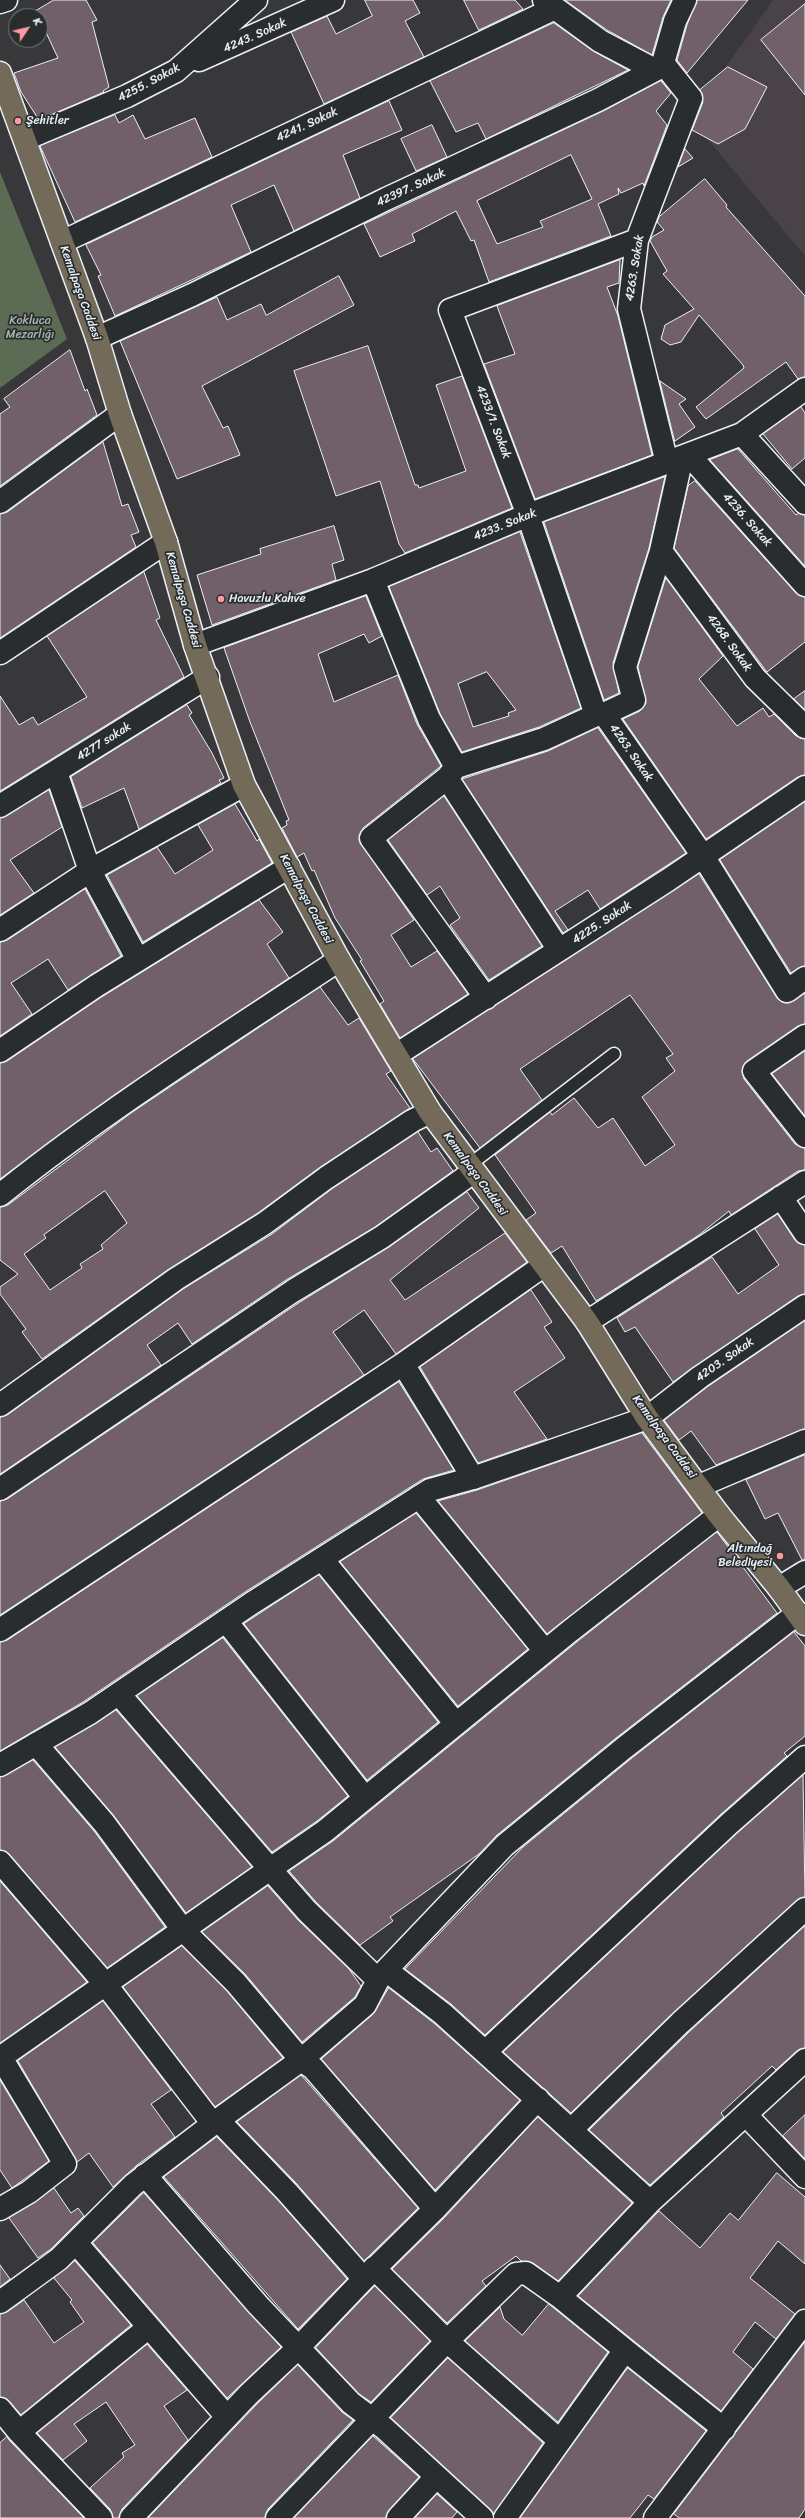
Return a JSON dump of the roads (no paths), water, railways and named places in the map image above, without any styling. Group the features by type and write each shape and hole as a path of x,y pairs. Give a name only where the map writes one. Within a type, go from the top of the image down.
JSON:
{"main road":[{"name":"Kemalpaşa Caddesi","path":"0,73 97,338 120,414 166,542 195,645 208,677 244,785 339,960 430,1112 470,1169 587,1322 648,1418 719,1515 779,1588 801,1618"}],"street":[{"path":"0,2 6,0"},
{"name":"4255. Sokak","path":"25,139 127,96 176,71 256,0"},
{"name":"4243. Sokak","path":"176,71 333,0"},
{"path":"549,4 600,41 659,67 675,21 685,0"},
{"name":"4241. Sokak","path":"62,242 549,4"},
{"name":"4263. Sokak","path":"659,67 691,98 637,240 629,309 679,458 661,551 625,667 634,700 600,714 703,856 788,991 805,978"},
{"name":"42397. Sokak","path":"97,338 192,295 386,199 598,100 659,67"},
{"name":"4233/1. Sokak","path":"600,714 528,515 450,310 637,240"},
{"name":"4233. Sokak","path":"195,645 373,580 528,515 742,434 805,389"},
{"path":"0,502 120,414"},
{"path":"742,434 805,503"},
{"name":"4236. Sokak","path":"679,458 805,585"},
{"path":"0,653 166,542"},
{"name":"4268. Sokak","path":"661,551 755,678 805,727"},
{"path":"373,580 452,773 559,950"},
{"name":"4277 sokak","path":"0,806 208,677"},
{"path":"486,998 371,838 452,773 544,738 600,714"},
{"path":"56,772 90,871 138,960"},
{"path":"0,930 90,871 244,785"},
{"name":"4225. Sokak","path":"396,1055 703,856 805,787"},
{"path":"0,1051 138,960 289,867"},
{"path":"0,1194 44,1159 134,1096 339,960"},
{"path":"805,1036 754,1071 805,1136"},
{"path":"0,1405 176,1279 265,1223 326,1178 412,1121 430,1112"},
{"path":"0,1489 292,1291 382,1237 470,1169"},
{"path":"587,1322 805,1182"},
{"path":"781,1197 805,1233"},
{"path":"0,1630 403,1364 543,1266"},
{"name":"4203. Sokak","path":"0,1765 119,1694 226,1621 430,1490 474,1478 648,1418 700,1377 805,1306"},
{"path":"403,1364 474,1478"},
{"path":"699,1486 805,1441"},
{"path":"420,1497 545,1651"},
{"path":"0,2209 29,2192 65,2164 0,2057 106,1985 270,1868 325,1831 545,1651 719,1515"},
{"path":"322,1559 456,1724"},
{"path":"779,1588 805,1572"},
{"path":"0,2302 77,2244 102,2214 145,2176 215,2122 302,2060 366,2005 382,1975 505,1845 624,1748 801,1618"},
{"path":"226,1621 365,1798"},
{"path":"119,1694 307,1911 382,1975 443,2014 650,2202"},
{"path":"36,1744 109,1830 183,1930 236,1983 302,2060 313,2068 435,2209"},
{"path":"485,2052 729,1824 805,1757"},
{"path":"0,1862 106,1985 215,2122 369,2274 560,2441"},
{"path":"571,2130 680,2023 805,1909"},
{"path":"560,2297 650,2202 805,2060"},
{"path":"131,2518 168,2482 227,2417 298,2348 369,2274 435,2209 538,2099"},
{"path":"746,2114 805,2177"},
{"path":"145,2176 298,2348 352,2403 371,2418 482,2518"},
{"path":"77,2244 227,2417"},
{"path":"277,2518 371,2418 516,2274 526,2273 560,2297 724,2429"},
{"path":"655,2518 805,2321"},
{"path":"19,2432 149,2327"},
{"path":"505,2518 624,2350"},
{"path":"0,2409 19,2432 101,2518"},
{"path":"398,2518 436,2477"}],"lane":[{"path":"470,1169 614,1054"}],"place":[{"name":"Şehitler","path":"18,121"},
{"name":"Havuzlu Kahve","path":"221,599"},
{"name":"Altındağ Belediyesi","path":"780,1556"}],"park label":[{"name":"Kokluca Mezarlığı","path":"30,328"}]}
